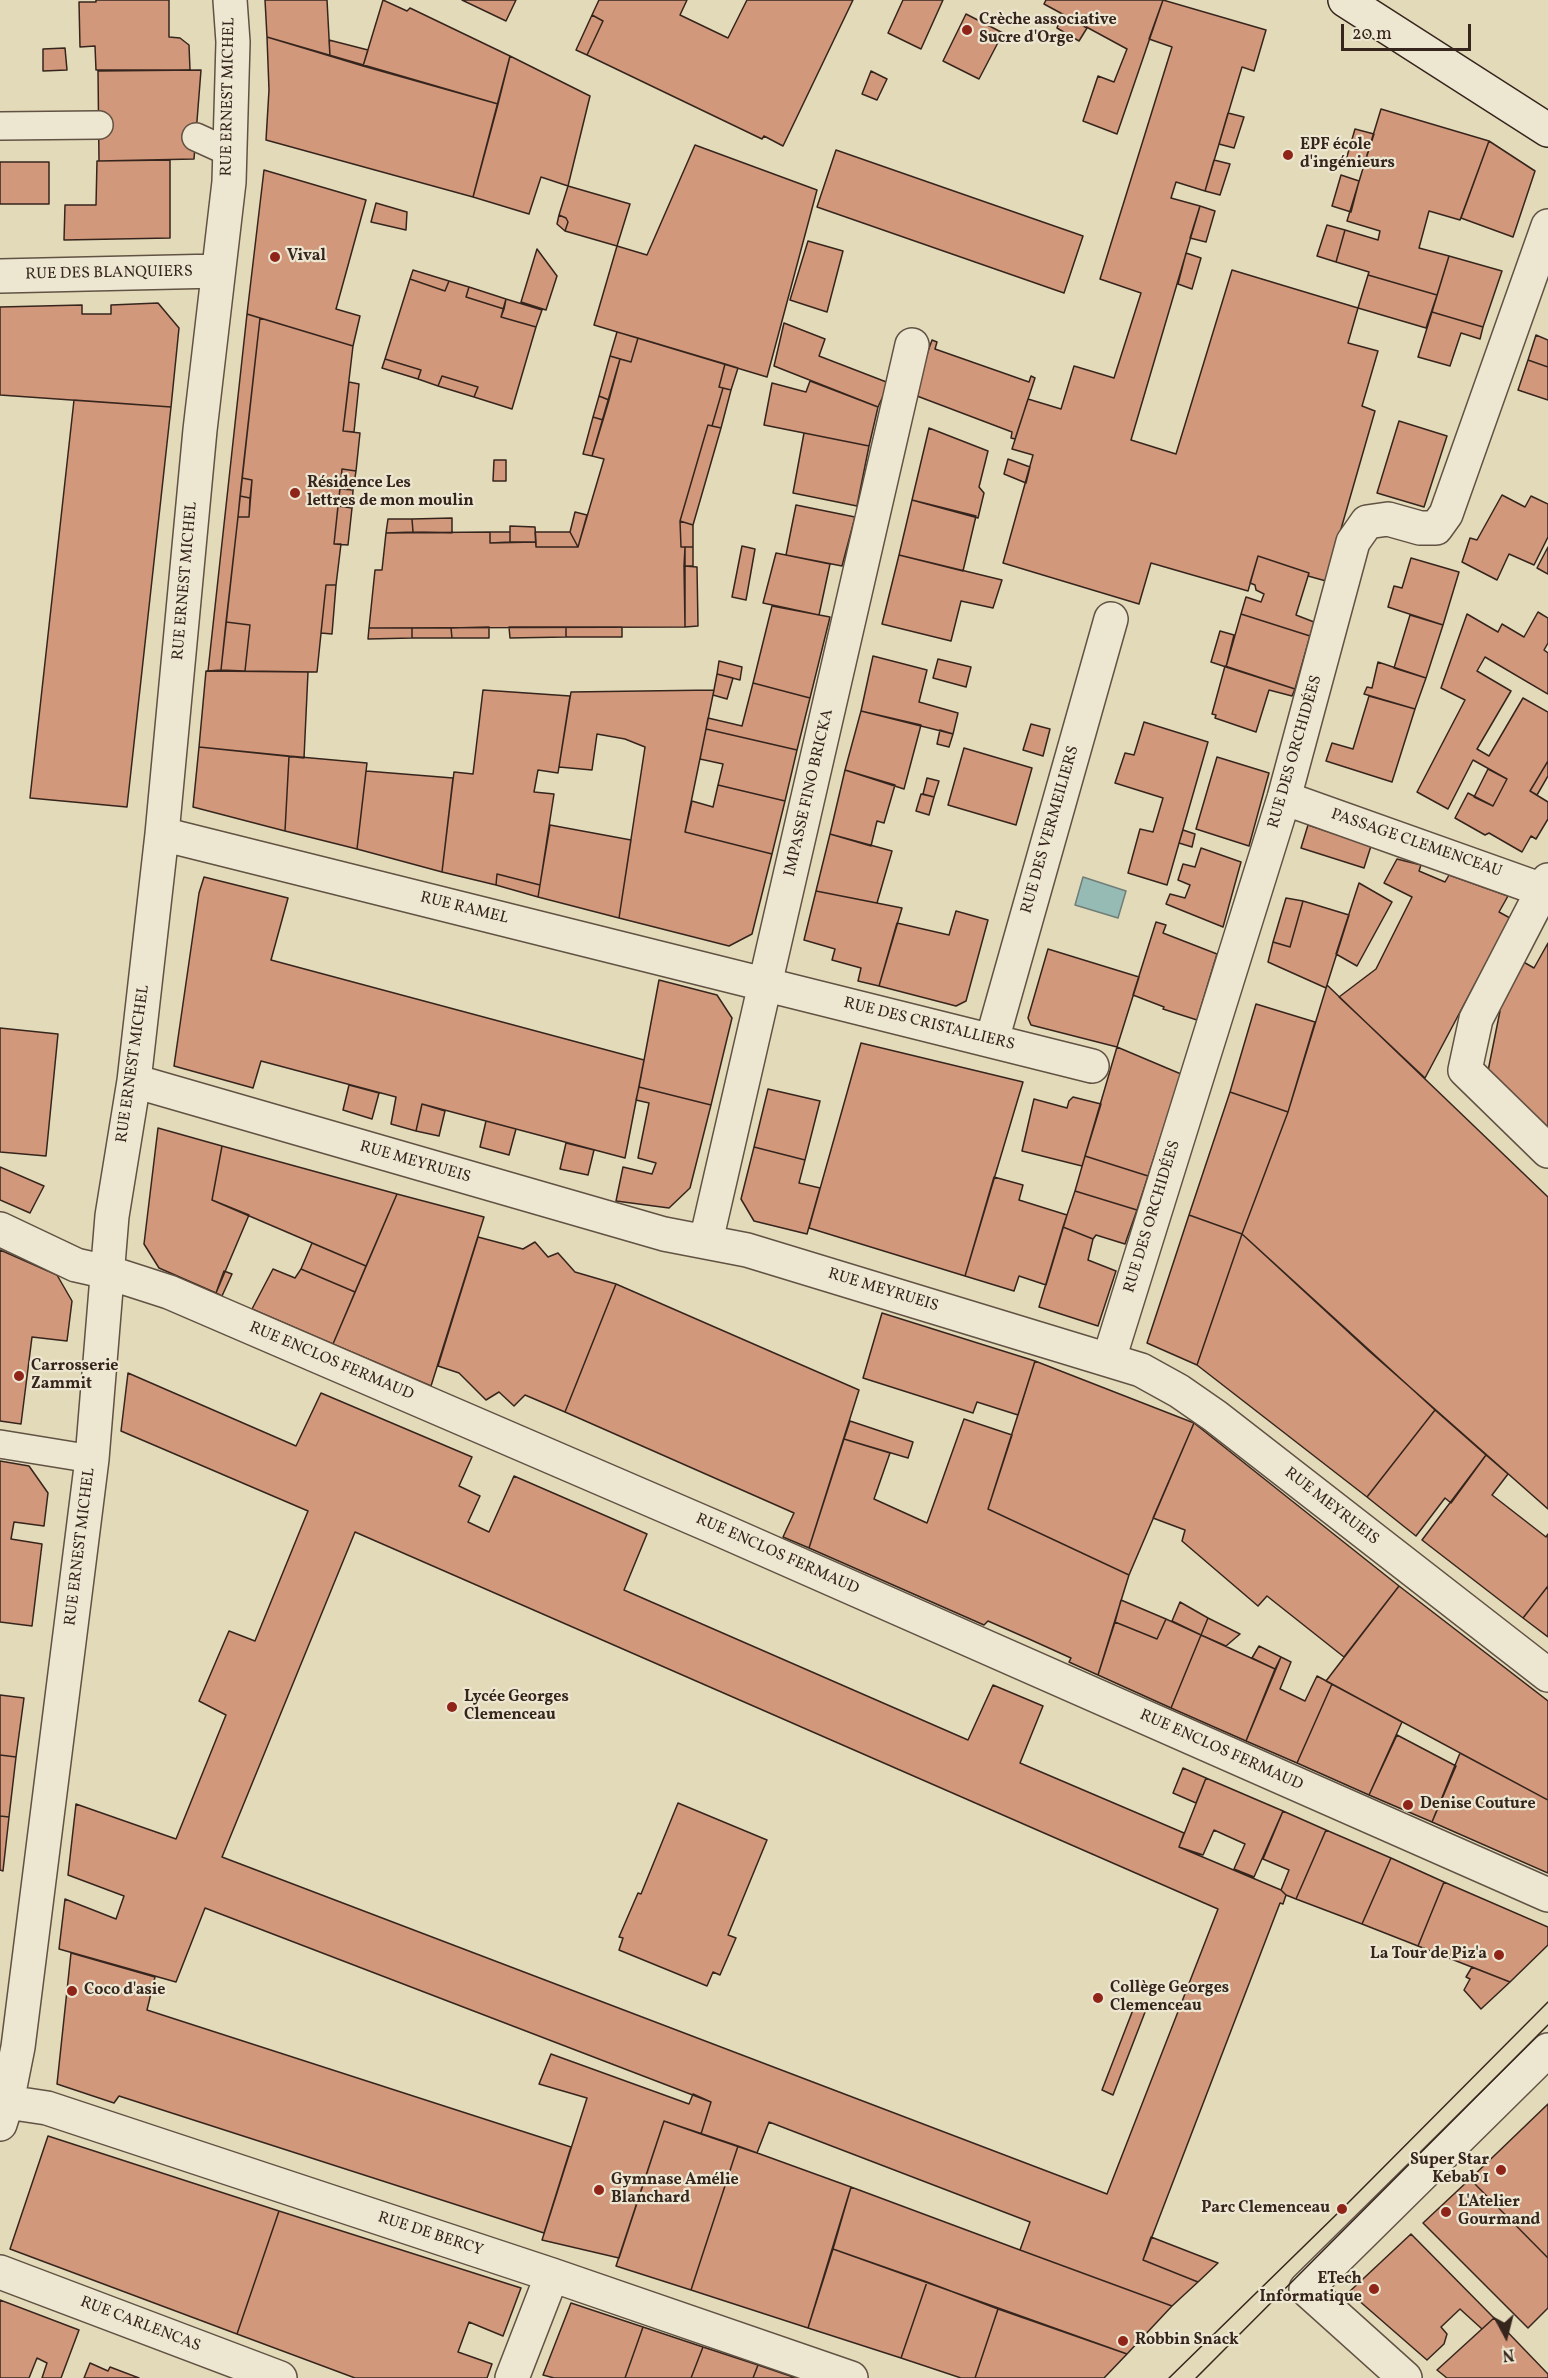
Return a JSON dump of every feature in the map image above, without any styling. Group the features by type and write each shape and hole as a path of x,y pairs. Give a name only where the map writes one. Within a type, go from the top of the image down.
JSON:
{"street":[{"name":"RUE ERNEST MICHEL","path":"2,2108 18,2047 92,1459 112,1216 134,1081 162,834 200,430 229,182 233,42 230,0"},
{"path":"1345,0 1548,130"},
{"name":"RUE DES ORCHIDÉES","path":"1109,1359 1284,798 1353,542 1367,522 1388,519 1420,528 1436,528 1446,514 1548,226"},
{"name":"RUE DES BLANQUIERS","path":"0,276 218,271"},
{"name":"IMPASSE FINO BRICKA","path":"706,1241 912,345"},
{"name":"RUE DES VERMEILIERS","path":"992,1040 1111,620"},
{"name":"PASSAGE CLEMENCEAU","path":"1284,798 1546,887"},
{"name":"RUE RAMEL","path":"162,834 766,983"},
{"path":"1546,887 1476,1019 1465,1070 1548,1151"},
{"name":"RUE DES CRISTALLIERS","path":"766,983 1092,1066"},
{"name":"RUE MEYRUEIS","path":"134,1081 664,1234 747,1250 1141,1370 1179,1391 1548,1675"},
{"name":"RUE ENCLOS FERMAUD","path":"0,1229 76,1265 107,1272 169,1292 714,1527 1548,1895"},
{"path":"1405,2378 1306,2289 1548,2050"},
{"name":"RUE DE BERCY","path":"2,2108 47,2108 552,2275 851,2378"},
{"name":"RUE CARLENCAS","path":"0,2272 280,2378"},
{"path":"512,2378 552,2275"}],"lane":[{"path":"0,126 99,125"},
{"path":"196,137 229,152"},
{"path":"0,1444 92,1459"}],"water":[{"path":"1083,877 1126,891 1118,918 1075,905"}],"building":[{"path":"96,0 169,0 169,37 180,38 189,45 190,70 96,70 95,46 80,47 79,2 96,2"},
{"path":"265,0 327,0 330,56 267,37"},
{"path":"383,0 407,11 410,8 510,56 498,104 363,66"},
{"path":"462,0 516,0 506,21"},
{"path":"599,0 687,0 680,15 728,38 747,0 853,0 783,146 764,136 762,139 587,55 603,21 592,15"},
{"path":"903,0 943,0 921,49 888,33"},
{"path":"1046,0 1163,0 1117,134 1083,121 1098,76 1114,82 1127,49 1044,4"},
{"path":"1163,0 1266,30 1254,71 1242,67 1205,191 1176,182 1171,198 1200,206 1131,440 1176,454 1232,270 1358,308 1348,343 1378,351 1362,406 1375,411 1326,581 1258,556 1248,591 1151,563 1139,604 1003,563 1033,455 1012,449 1028,399 1061,409 1074,366 1114,378 1141,293 1100,279 1172,47 1149,39"},
{"path":"966,14 1003,33 979,79 943,61"},
{"path":"1062,14 1087,28 1079,41 1057,28"},
{"path":"592,15 603,21 587,55 576,50"},
{"path":"267,37 498,104 473,197 266,140 269,90"},
{"path":"329,40 368,50 363,66 330,56"},
{"path":"65,48 67,70 43,71 43,49"},
{"path":"510,56 590,96 568,186 541,177 529,214 473,197"},
{"path":"201,70 194,159 99,161 98,71"},
{"path":"871,71 887,79 877,100 862,94"},
{"path":"1381,109 1489,141 1460,220 1429,211 1419,248 1449,256 1437,295 1368,275 1369,272 1336,262 1345,230 1378,240 1380,231 1347,221"},
{"path":"1228,113 1244,117 1234,148 1219,144"},
{"path":"1355,129 1374,134 1364,165 1346,160"},
{"path":"1489,141 1535,171 1513,237 1461,218"},
{"path":"695,145 817,190 767,377 594,325 617,246 647,255"},
{"path":"836,150 1083,236 1064,293 817,207"},
{"path":"170,160 170,238 64,240 65,205 96,205 97,161"},
{"path":"1214,160 1230,164 1220,195 1205,191"},
{"path":"0,162 49,162 49,204 0,204"},
{"path":"264,170 366,200 336,309 360,316 353,346 247,314"},
{"path":"1341,175 1359,181 1351,212 1332,206"},
{"path":"568,186 630,204 617,246 565,231 568,222 566,218 559,215"},
{"path":"376,203 407,212 406,230 371,222"},
{"path":"1200,206 1215,211 1206,242 1190,238"},
{"path":"559,215 566,218 568,222 565,231 557,224"},
{"path":"1327,225 1345,230 1336,262 1317,256"},
{"path":"808,241 843,251 827,312 790,300"},
{"path":"537,249 557,276 546,310 521,302"},
{"path":"1186,253 1201,258 1192,289 1178,284"},
{"path":"1449,256 1502,271 1483,327 1432,312"},
{"path":"413,270 449,281 445,291 410,279"},
{"path":"1368,275 1437,295 1426,328 1358,308"},
{"path":"410,279 445,291 449,281 469,287 466,297 504,309 501,317 536,327 512,409 474,397 478,387 442,376 438,386 418,379 421,370 385,359"},
{"path":"469,287 506,299 504,309 466,297"},
{"path":"506,299 542,310 536,327 501,317"},
{"path":"158,303 179,328 171,407 0,395 0,307 82,305 82,314 111,314 111,305"},
{"path":"1432,312 1483,327 1480,339 1461,333 1450,366 1418,357"},
{"path":"247,314 260,318 221,670 208,671"},
{"name":"Résidence Les lettres de mon moulin","path":"260,318 353,346 343,431 360,433 356,471 342,469 334,544 341,544 336,585 326,585 317,672 245,671 250,625 226,622 238,517 249,517 252,480 242,478"},
{"path":"784,323 825,339 819,356 889,383 878,407 774,366"},
{"path":"617,332 638,338 631,362 610,356"},
{"path":"1536,335 1548,340 1548,367 1528,360"},
{"path":"638,338 725,364 719,387 723,388 712,426 708,425 680,521 681,547 685,547 685,627 369,628 375,570 382,570 386,533 490,532 490,543 536,542 536,547 578,547 604,459 592,456 620,359 631,362"},
{"path":"932,340 937,342 935,349 1029,382 1031,376 1035,378 1015,439 1011,438 1012,432 917,396 914,404 910,403"},
{"path":"610,356 620,359 609,400 599,396"},
{"path":"385,359 421,370 418,379 382,368"},
{"path":"1528,360 1548,367 1548,400 1518,390"},
{"path":"725,364 738,368 731,390 719,387"},
{"path":"442,376 478,387 474,397 438,386"},
{"path":"810,381 878,407 869,446 764,425 772,383 806,392"},
{"path":"349,382 359,384 354,432 343,431"},
{"path":"723,388 731,390 721,428 712,426"},
{"path":"599,396 609,400 603,420 593,417"},
{"path":"74,400 171,407 127,807 30,798"},
{"path":"593,417 603,420 592,456 583,454"},
{"path":"1399,421 1447,436 1424,507 1377,493"},
{"path":"708,425 721,428 693,525 680,521"},
{"path":"929,428 988,451 979,487 984,493 978,518 912,500"},
{"path":"804,433 869,446 857,506 793,493"},
{"path":"1008,459 1030,467 1026,483 1004,474"},
{"path":"494,460 506,460 506,481 493,481"},
{"path":"342,469 356,471 353,490 340,489"},
{"path":"242,478 252,480 250,498 240,496"},
{"path":"340,489 353,490 352,508 338,506"},
{"path":"1502,495 1525,507 1531,496 1548,504 1548,537 1534,565 1509,554 1497,580 1462,562 1470,538 1477,540"},
{"path":"240,496 250,498 249,517 238,517"},
{"path":"912,500 976,516 963,571 899,555"},
{"path":"796,505 855,517 842,566 786,555"},
{"path":"338,506 352,508 348,545 334,544"},
{"path":"575,512 587,515 578,547 570,532"},
{"path":"452,518 452,533 413,532 412,519"},
{"path":"388,519 412,519 413,532 386,533"},
{"path":"680,521 693,525 693,547 681,547"},
{"path":"510,526 535,527 536,542 510,542"},
{"path":"490,532 510,532 510,542 490,543"},
{"path":"535,532 570,532 578,547 536,547"},
{"path":"742,546 755,549 746,600 732,597"},
{"path":"685,547 693,547 693,566 684,566"},
{"path":"1548,547 1548,574 1537,568"},
{"path":"776,553 830,564 819,615 763,603"},
{"path":"899,555 1002,580 993,608 961,601 951,641 882,624"},
{"path":"1258,556 1309,573 1296,615 1314,622 1310,636 1241,614 1246,597 1261,602 1264,594 1250,583"},
{"path":"1411,558 1459,572 1443,625 1388,607 1394,586 1402,588"},
{"path":"684,566 697,567 698,626 685,627"},
{"path":"326,585 336,585 332,634 321,633"},
{"path":"772,606 830,617 810,698 753,683"},
{"path":"1538,612 1548,618 1548,643 1544,650 1548,653 1548,694 1485,657 1477,671 1511,691 1477,749 1489,756 1523,698 1548,712 1548,761 1530,791 1548,802 1548,819 1536,839 1531,836 1522,852 1489,833 1485,835 1455,818 1468,793 1493,806 1507,779 1473,760 1448,809 1417,792 1465,700 1441,688 1467,614 1498,632 1502,624 1524,637"},
{"path":"1241,614 1310,636 1295,689 1226,667"},
{"path":"1410,615 1443,625 1426,678 1394,668"},
{"path":"226,622 250,625 245,671 221,670"},
{"path":"489,627 489,638 452,638 451,628"},
{"path":"509,627 566,627 566,637 510,638"},
{"path":"566,627 622,627 622,637 566,637"},
{"path":"369,628 412,628 412,638 368,639"},
{"path":"412,628 451,628 452,638 412,638"},
{"path":"1220,631 1234,635 1226,667 1211,662"},
{"path":"873,656 927,670 919,702 958,713 953,734 861,711"},
{"path":"938,659 971,667 966,687 933,678"},
{"path":"719,661 742,667 740,680 717,674"},
{"path":"1378,662 1426,678 1415,709 1364,694 1367,687 1372,688"},
{"path":"1225,666 1295,689 1292,696 1269,690 1256,732 1215,718 1216,715 1212,714"},
{"path":"206,671 308,672 304,758 199,747"},
{"path":"717,674 733,678 727,699 713,695"},
{"path":"753,683 810,698 797,750 706,729 708,718 742,726"},
{"path":"483,690 570,696 558,773 538,770 534,792 554,794 540,885 497,874 496,885 442,872 454,772 473,774"},
{"path":"714,690 685,832 772,854 752,934 729,946 619,918 645,747 625,739 597,734 592,770 559,767 571,692"},
{"path":"1369,696 1415,709 1392,782 1326,761 1332,743 1353,749"},
{"path":"861,711 921,725 904,789 845,770"},
{"path":"1144,722 1208,742 1167,885 1128,873 1140,829 1153,832 1163,798 1115,783 1125,753 1134,755"},
{"path":"1031,724 1050,729 1043,756 1023,750"},
{"path":"706,729 797,750 785,801 718,785 723,764 700,759"},
{"path":"940,730 953,734 949,747 937,744"},
{"path":"199,747 289,756 285,831 193,807"},
{"path":"964,748 1032,768 1016,825 948,805"},
{"path":"289,756 367,763 357,849 285,831"},
{"path":"1217,757 1269,773 1249,846 1196,829"},
{"path":"1548,761 1548,776 1537,795 1530,791"},
{"path":"1488,769 1507,779 1493,806 1474,797"},
{"path":"845,770 895,785 884,823 877,821 871,846 830,834"},
{"path":"366,771 453,778 442,872 357,849"},
{"path":"927,778 939,781 934,797 923,794"},
{"path":"718,785 785,801 772,854 685,832 692,801 713,807"},
{"path":"921,794 934,797 929,815 916,811"},
{"path":"550,825 631,840 619,918 538,897"},
{"path":"1308,825 1371,846 1364,868 1301,848"},
{"path":"1183,830 1195,834 1192,847 1179,843"},
{"path":"830,834 892,851 877,903 816,891"},
{"path":"1201,848 1241,862 1223,927 1166,904 1170,894 1185,898 1190,885 1178,880 1183,864 1195,867"},
{"path":"1397,859 1421,865 1419,871 1445,882 1449,875 1508,896 1499,912 1510,918 1425,1078 1339,997 1376,969 1412,897 1384,883"},
{"path":"497,874 540,885 538,897 496,885"},
{"path":"204,877 288,898 271,960 644,1060 625,1158 422,1104 416,1131 391,1124 396,1097 261,1061 253,1088 174,1066 199,893"},
{"path":"1359,883 1392,902 1357,966 1336,954"},
{"path":"816,891 902,908 879,986 858,981 861,968 832,960 835,949 804,940"},
{"path":"1286,898 1303,901 1290,947 1273,942"},
{"path":"1303,901 1349,915 1326,988 1268,962 1273,942 1290,947"},
{"path":"956,911 988,920 966,1001 956,1006 879,986 897,923 949,935"},
{"path":"1156,922 1166,925 1163,933 1217,954 1197,1020 1163,1009 1164,1007 1133,995"},
{"path":"1548,943 1548,1135 1488,1071 1500,1011 1494,1010 1520,960 1534,968"},
{"path":"1048,949 1139,977 1117,1047 1031,1025 1028,1018"},
{"path":"659,980 717,995 732,1018 711,1105 639,1087"},
{"path":"1327,985 1548,1197 1548,1509 1369,1351 1242,1234 1288,1112"},
{"path":"1256,1004 1315,1022 1288,1112 1230,1092"},
{"path":"0,1028 58,1034 46,1156 0,1152"},
{"path":"861,1043 1023,1082 965,1276 809,1228"},
{"path":"1117,1047 1181,1074 1148,1176 1085,1156"},
{"path":"349,1085 379,1093 372,1119 343,1110"},
{"path":"639,1087 711,1105 690,1188 669,1208 616,1201 623,1167 652,1174 656,1163 638,1158 649,1103 636,1100"},
{"path":"768,1089 820,1101 805,1160 754,1147"},
{"path":"1230,1092 1288,1112 1242,1234 1189,1215"},
{"path":"1073,1097 1101,1104 1082,1166 1022,1151 1034,1099 1067,1108"},
{"path":"422,1104 445,1111 439,1136 416,1131"},
{"path":"486,1121 516,1129 509,1155 480,1147"},
{"path":"158,1128 222,1146 212,1200 249,1215 216,1293 159,1268 144,1244"},
{"path":"566,1143 594,1150 588,1175 560,1169"},
{"path":"222,1146 397,1194 366,1266 212,1200"},
{"path":"754,1147 805,1160 799,1183 820,1188 807,1234 754,1221 741,1199"},
{"path":"1085,1156 1148,1176 1137,1210 1075,1191"},
{"path":"0,1167 44,1186 30,1213 0,1200"},
{"path":"994,1177 1023,1185 1019,1200 1067,1215 1046,1285 1019,1276 1014,1291 965,1276"},
{"path":"1075,1191 1137,1210 1125,1244 1096,1235 1093,1239 1063,1227"},
{"path":"397,1194 484,1217 431,1386 333,1344"},
{"path":"1189,1215 1242,1234 1197,1365 1147,1343"},
{"path":"1063,1227 1093,1239 1088,1260 1116,1271 1098,1326 1039,1307"},
{"path":"1242,1234 1435,1410 1367,1497 1197,1365"},
{"path":"478,1237 523,1249 535,1242 548,1257 558,1253 575,1272 616,1284 565,1412 525,1395 514,1406 499,1392 486,1400 459,1373 438,1366"},
{"path":"312,1243 366,1266 355,1292 301,1269"},
{"path":"0,1250 57,1275 72,1301 67,1341 32,1337 21,1424 0,1421"},
{"path":"273,1269 295,1278 301,1269 355,1292 333,1344 252,1309"},
{"path":"224,1271 232,1274 222,1296 216,1293"},
{"path":"616,1284 859,1390 809,1548 783,1537 794,1513 565,1412"},
{"path":"882,1313 1035,1361 1018,1415 977,1402 973,1413 863,1378"},
{"path":"1035,1361 1194,1423 1129,1575 988,1509"},
{"path":"128,1373 296,1446 321,1393 472,1457 459,1486 480,1496 468,1522 489,1532 514,1476 613,1519 647,1534 624,1590 968,1740 993,1685 1043,1706 1020,1763 1184,1833 1179,1847 1281,1890 1286,1895 1283,1904 1280,1903 1143,2260 1198,2282 1172,2306 1020,2250 1030,2222 769,2122 757,2153 701,2134 711,2102 205,1908 176,1982 59,1949 65,1899 116,1919 124,1896 68,1875 76,1804 176,1839 226,1715 199,1701 229,1631 255,1641 308,1511 121,1431","holes":["355,1532 1218,1909 1107,2194 222,1857"]},
{"path":"1435,1410 1486,1455 1451,1503 1445,1498 1416,1536 1367,1497"},
{"path":"964,1419 1012,1435 988,1509 1129,1575 1098,1675 1069,1662 1071,1658 1029,1639 988,1621 984,1625 809,1548 844,1439 890,1453 874,1499 927,1523"},
{"path":"850,1421 913,1442 908,1458 844,1439"},
{"path":"1194,1423 1399,1586 1344,1657 1267,1596 1258,1606 1182,1541 1185,1530 1153,1518"},
{"path":"1486,1455 1508,1474 1492,1495 1546,1537 1548,1534 1548,1586 1523,1618 1422,1540"},
{"path":"0,1461 29,1466 48,1493 44,1526 14,1522 11,1539 42,1544 32,1626 0,1622"},
{"path":"1399,1586 1548,1701 1548,1800 1326,1681"},
{"path":"1548,1586 1548,1637 1523,1618"},
{"path":"1121,1600 1166,1619 1157,1639 1115,1622"},
{"path":"1180,1602 1208,1618 1201,1635 1172,1621"},
{"path":"1208,1618 1240,1634 1226,1646 1201,1635"},
{"path":"1166,1619 1201,1635 1171,1708 1098,1675 1115,1622 1157,1639"},
{"path":"1201,1635 1275,1669 1246,1741 1171,1708"},
{"path":"1259,1646 1281,1657 1275,1669 1252,1658"},
{"path":"1281,1657 1291,1662 1280,1689 1305,1701 1317,1676 1332,1684 1297,1763 1246,1741"},
{"path":"1332,1684 1402,1722 1369,1795 1297,1763"},
{"path":"0,1695 24,1698 16,1757 0,1755"},
{"path":"1397,1735 1456,1766 1432,1822 1369,1795"},
{"path":"1460,1753 1548,1800 1548,1873 1432,1822"},
{"path":"0,1755 16,1757 9,1817 0,1816"},
{"path":"1183,1768 1206,1778 1196,1803 1173,1793"},
{"path":"1206,1778 1283,1811 1254,1877 1234,1869 1245,1844 1214,1830 1203,1855 1179,1847"},
{"path":"678,1803 767,1840 728,1935 736,1938 720,1975 713,1972 707,1986 619,1950 623,1938 619,1937 638,1893 641,1894"},
{"path":"1283,1811 1326,1830 1296,1899 1281,1890 1289,1870 1263,1859"},
{"path":"0,1816 9,1817 3,1871 0,1870"},
{"path":"1326,1830 1391,1858 1362,1924 1296,1899"},
{"path":"1391,1858 1444,1882 1418,1946 1362,1924"},
{"path":"1444,1882 1548,1927 1548,1945 1510,1982 1418,1946"},
{"path":"71,1953 155,1977 147,2010 571,2147 544,2233 119,2096 114,2103 57,2084"},
{"path":"1472,1967 1510,1982 1481,2009 1464,1990 1470,1979 1466,1977"},
{"path":"1136,2002 1147,2007 1113,2095 1102,2090"},
{"name":"Gymnase Amélie Blanchard","path":"551,2054 689,2104 693,2094 711,2102 701,2134 664,2121 619,2258 542,2240 587,2098 539,2084"},
{"path":"1548,2104 1548,2258 1470,2179"},
{"path":"664,2121 738,2146 691,2290 616,2266"},
{"path":"48,2136 279,2211 237,2334 10,2249"},
{"path":"738,2146 851,2187 808,2328 691,2290"},
{"path":"1470,2179 1548,2258 1548,2308 1528,2328 1423,2223"},
{"path":"851,2187 1172,2306 1127,2354 833,2249"},
{"path":"279,2211 521,2288 503,2336 469,2322 458,2352 492,2364 487,2378 355,2378 237,2334"},
{"path":"1411,2234 1494,2318 1482,2329 1460,2309 1441,2327 1447,2334 1444,2344 1427,2360 1349,2292"},
{"path":"1151,2237 1218,2263 1198,2282 1143,2260"},
{"path":"833,2249 927,2282 901,2358 808,2328"},
{"path":"927,2282 998,2309 975,2378 961,2378 901,2358"},
{"path":"0,2300 79,2330 61,2378 42,2378 47,2363 37,2358 29,2378 0,2378"},
{"path":"571,2303 643,2327 625,2378 554,2378 543,2375"},
{"path":"998,2309 1127,2354 1104,2378 975,2378"},
{"path":"1494,2318 1548,2374 1548,2378 1447,2378 1437,2370"},
{"path":"643,2327 703,2347 691,2378 625,2378"},
{"path":"703,2347 758,2365 753,2378 691,2378"},
{"path":"90,2363 108,2371 110,2367 139,2378 84,2378"},
{"path":"758,2365 796,2378 753,2378"}],"tram line":[{"path":"1169,2378 1342,2209 1548,2002"},
{"path":"1196,2378 1548,2025"}],"place":[{"name":"Crèche associative Sucre d'Orge","path":"967,30"},
{"name":"EPF école d'ingénieurs","path":"1288,155"},
{"name":"Vival","path":"275,257"},
{"name":"Résidence Les lettres de mon moulin","path":"295,493"},
{"name":"Carrosserie Zammit","path":"19,1376"},
{"name":"Lycée Georges Clemenceau","path":"452,1707"},
{"name":"Denise Couture","path":"1408,1805"},
{"name":"La Tour de Piz'a","path":"1499,1955"},
{"name":"Coco d'asie","path":"72,1991"},
{"name":"Collège Georges Clemenceau","path":"1098,1998"},
{"name":"Super Star Kebab 1","path":"1501,2170"},
{"name":"Gymnase Amélie Blanchard","path":"599,2190"},
{"name":"Parc Clemenceau","path":"1342,2209"},
{"name":"L'Atelier Gourmand","path":"1446,2212"},
{"name":"ETech Informatique","path":"1374,2289"},
{"name":"Robbin Snack","path":"1123,2341"}]}
